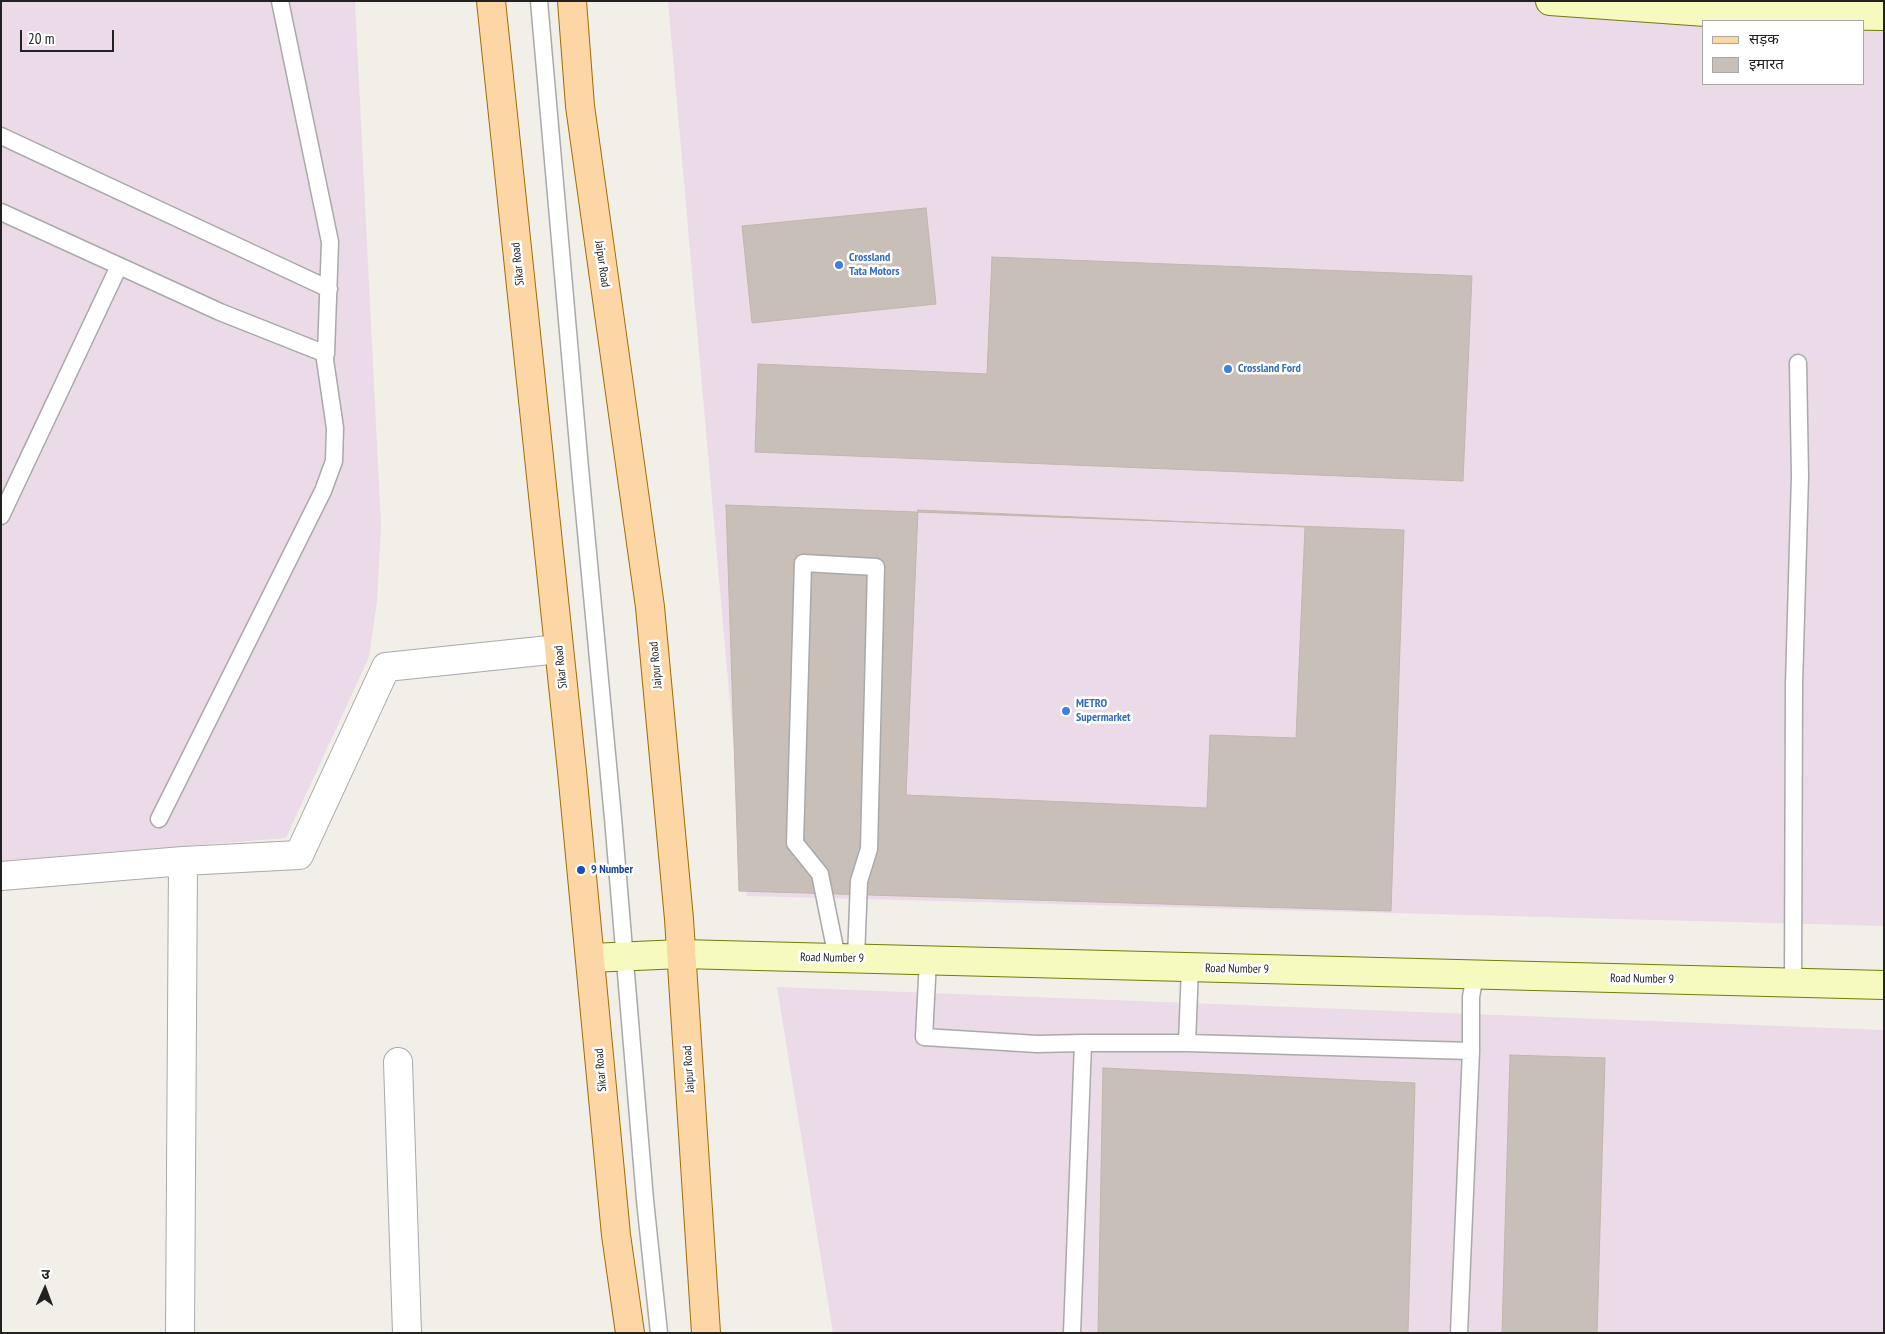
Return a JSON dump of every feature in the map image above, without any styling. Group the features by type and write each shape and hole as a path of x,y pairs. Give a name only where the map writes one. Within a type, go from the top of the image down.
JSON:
{"main road":[{"name":"Sikar Road","path":"491,1 559,649 616,1235 630,1333"},
{"name":"Jaipur Road","path":"572,1 580,106 650,607 681,954 706,1333"}],"street":[{"path":"1550,1 1734,14 1795,8 1884,16"},
{"path":"1,876 183,861 299,855 386,667 559,649"},
{"path":"180,1333 183,861"},
{"name":"Road Number 9","path":"590,958 681,954 1884,985"},
{"path":"398,1062 407,1333"}],"lane":[{"path":"160,819 324,492 334,460 335,428 324,353 326,354 330,242 280,1"},
{"path":"539,1 658,1333"},
{"path":"1,136 329,290"},
{"path":"1,212 220,312 324,353"},
{"path":"1,516 119,266"},
{"path":"1793,983 1794,684 1800,476 1798,363"},
{"path":"803,563 876,567 869,849 858,881 846,958 820,874 795,843 803,563"},
{"path":"928,960 924,1036 1037,1044 1187,1043 1471,1051"},
{"path":"1187,1043 1190,968"},
{"path":"1459,1333 1471,1051 1471,997 1475,975"},
{"path":"1072,1333 1083,1043"}],"shaded area":[{"path":"1,1 355,1 381,526 377,602 369,657 286,838 1,861"},
{"path":"668,1 1884,1 1884,926 747,896"},
{"path":"777,987 1884,1030 1884,1333 833,1333"}],"building":[{"name":"Crossland Tata Motors","path":"926,208 936,304 752,323 742,226"},
{"name":"Crossland Ford","path":"992,257 1472,276 1463,481 755,452 758,364 987,374"},
{"name":"METRO Supermarket","path":"726,505 1404,530 1391,911 739,891"},
{"path":"918,510 1305,527 1296,738 1210,735 1207,808 906,795"},
{"path":"1510,1055 1605,1058 1597,1333 1502,1333"},
{"path":"1103,1068 1415,1083 1408,1333 1098,1333"}],"place":[{"name":"Crossland Tata Motors","path":"839,265"},
{"name":"Crossland Ford","path":"1228,369"},
{"name":"METRO Supermarket","path":"1066,711"},
{"name":"9 Number","path":"581,870"}]}
